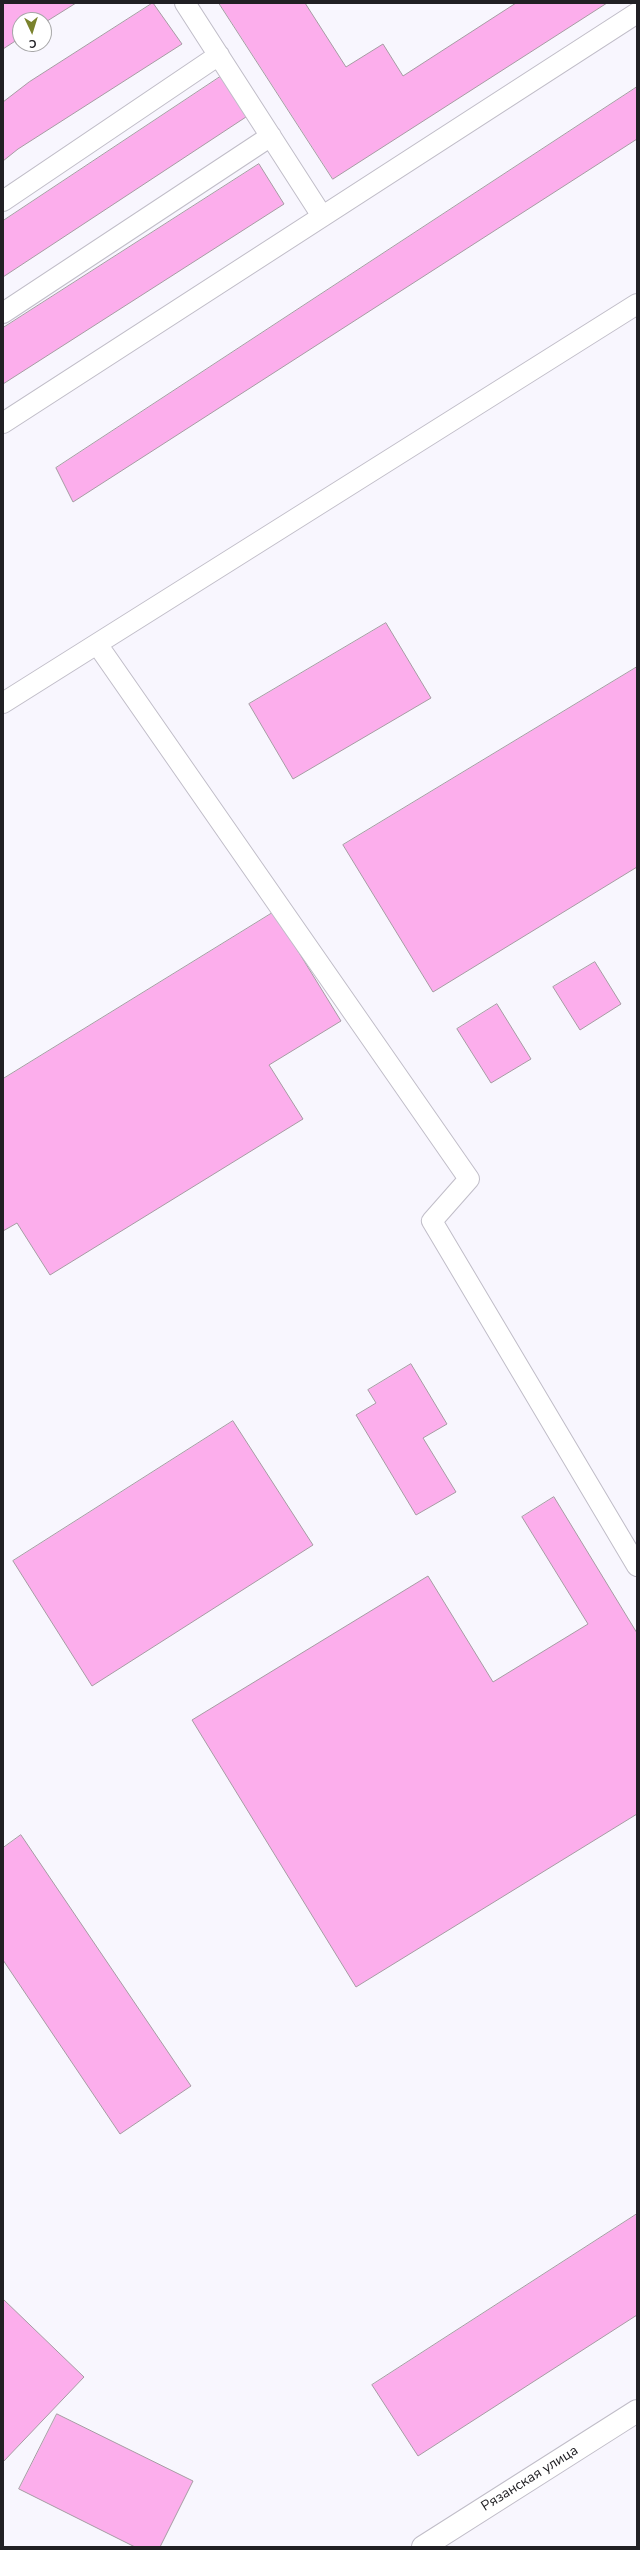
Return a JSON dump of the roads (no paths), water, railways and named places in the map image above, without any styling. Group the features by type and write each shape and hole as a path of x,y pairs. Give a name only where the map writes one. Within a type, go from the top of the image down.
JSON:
{"main road":[{"name":"Рязанская улица","path":"423,2547 637,2411"}],"lane":[{"path":"186,3 322,216"},
{"path":"3,423 637,13"},
{"path":"3,201 219,55"},
{"path":"3,313 271,136"},
{"path":"3,703 637,304"},
{"path":"97,644 468,1179 432,1221 637,1566"}]}
